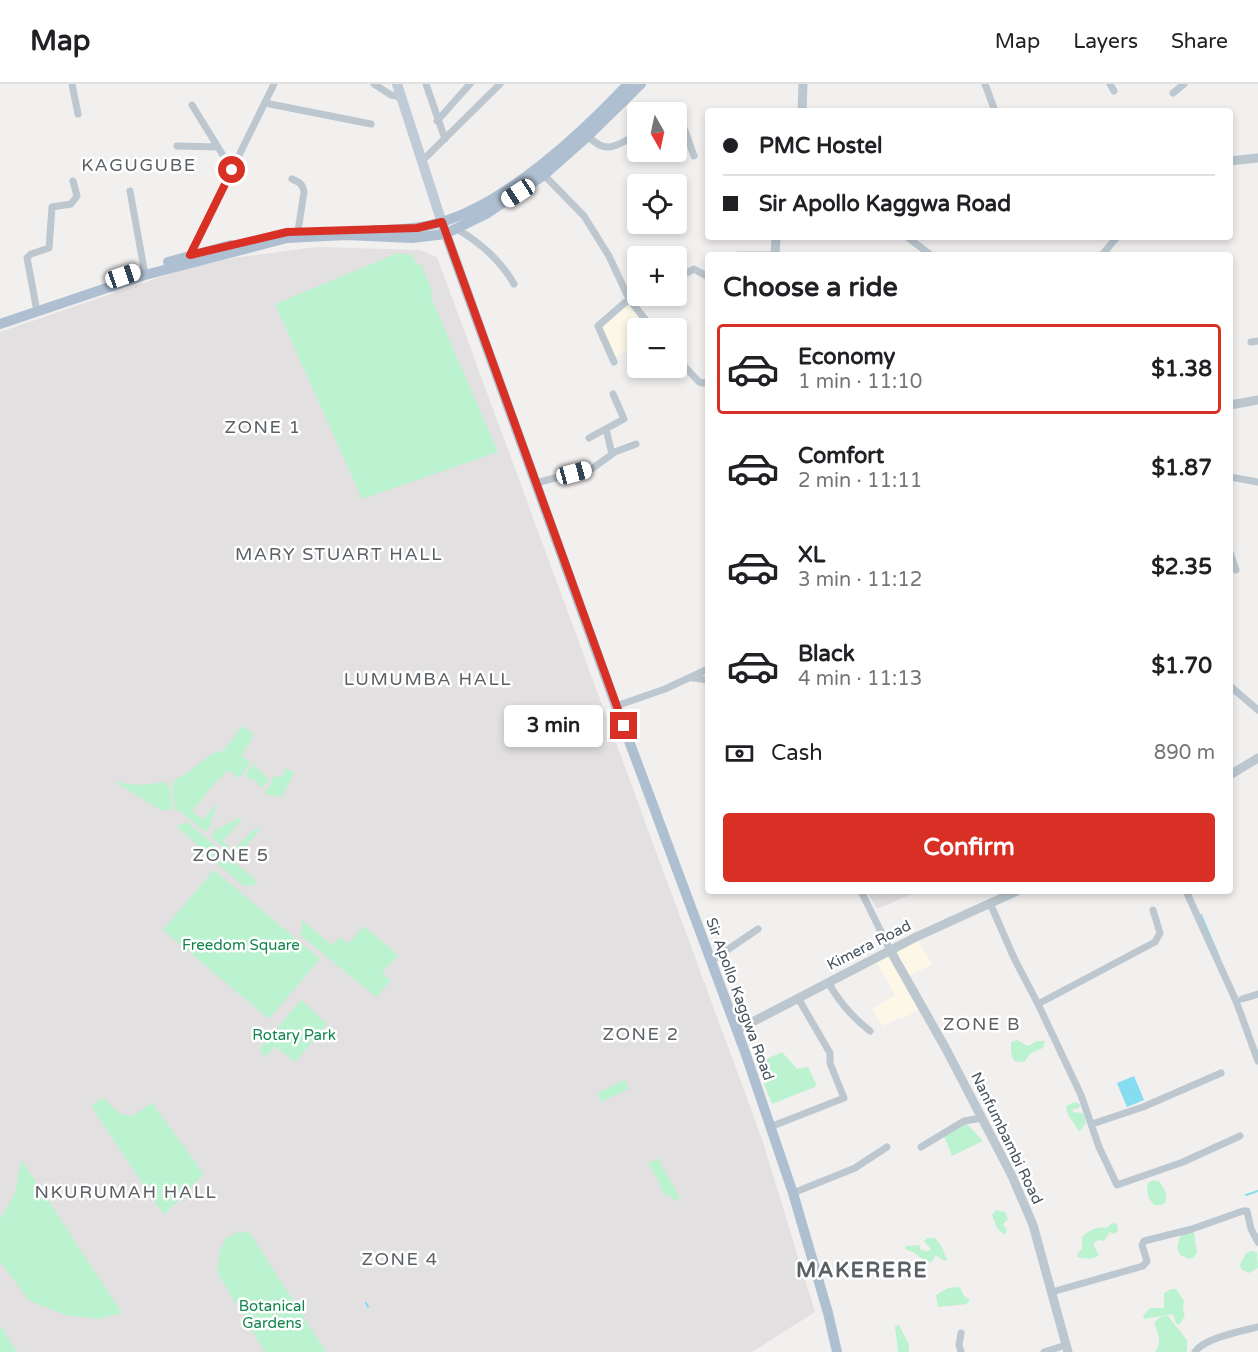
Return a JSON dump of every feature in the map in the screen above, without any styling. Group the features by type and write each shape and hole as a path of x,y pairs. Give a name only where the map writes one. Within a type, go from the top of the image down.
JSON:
{"main road":[{"name":"Sir Apollo Kaggwa Road","path":"397,84 445,234 711,961 793,1193 837,1352"},
{"path":"0,318 190,255 274,235 298,231 408,229 442,222 492,199 528,175 628,84"},
{"path":"0,324 146,275 287,238 346,235 412,238 445,234 497,207 544,175 641,84"}],"street":[{"path":"72,84 78,114"},
{"path":"190,255 274,84"},
{"path":"374,84 391,95 402,97"},
{"path":"426,84 445,139"},
{"path":"437,121 470,84"},
{"path":"422,161 500,84"},
{"path":"802,108 803,84"},
{"path":"985,84 994,108"},
{"path":"1173,93 1184,84"},
{"path":"265,103 371,124"},
{"path":"192,105 232,170"},
{"path":"588,136 599,146 609,148 627,139"},
{"path":"687,136 694,156"},
{"path":"177,146 218,147"},
{"path":"1233,161 1258,158"},
{"path":"544,175 584,216 609,256 627,295"},
{"path":"292,179 300,182 303,187 298,231"},
{"path":"36,306 27,258 30,254 49,249 52,207 71,204 77,196 73,181"},
{"path":"130,191 134,224 144,269"},
{"path":"457,229 474,240 510,276 514,284"},
{"path":"911,240 927,252"},
{"path":"1104,252 1114,240"},
{"path":"687,273 694,269 705,275"},
{"path":"614,362 601,336 599,324 627,301"},
{"path":"635,306 644,318"},
{"path":"687,369 699,382 705,382"},
{"path":"589,438 624,419 613,394"},
{"path":"1233,404 1258,400"},
{"path":"606,429 612,454"},
{"path":"536,483 593,468 612,454 636,444"},
{"path":"1233,478 1258,482"},
{"path":"1233,561 1236,570"},
{"path":"616,706 691,679 705,671"},
{"path":"691,679 705,679"},
{"path":"1233,689 1258,710"},
{"path":"1233,772 1258,758"},
{"path":"862,894 890,950"},
{"name":"Kimera Road","path":"736,1030 890,950 1010,894"},
{"path":"1187,894 1236,1001 1258,1061"},
{"path":"990,903 1014,958 1081,1095 1099,1147 1117,1185 1183,1162 1240,1136"},
{"path":"1038,1004 1155,942 1160,933 1153,910"},
{"path":"711,961 758,929"},
{"name":"Nanfumbambi Road","path":"890,950 946,1049 1012,1176 1030,1218 1067,1348"},
{"path":"828,982 852,1017 870,1031"},
{"path":"1242,999 1258,994"},
{"path":"770,1127 844,1098 830,1063 830,1053 798,998"},
{"path":"1092,1124 1143,1107 1221,1073"},
{"path":"921,1147 964,1121 981,1118"},
{"path":"793,1193 855,1168 887,1147"},
{"path":"1052,1292 1143,1266 1146,1261 1142,1245 1144,1241 1192,1229 1243,1211 1246,1211 1251,1229 1258,1242"},
{"path":"1195,1352 1198,1347 1214,1340 1258,1327"},
{"path":"961,1334 959,1345 962,1352"},
{"path":"1044,1352 1067,1348"}],"shaded area":[{"path":"316,247 420,250 437,257 762,1139 815,1312 752,1352 0,1352 0,332 184,269 233,258"},
{"path":"627,305 631,306 640,318 627,318 627,350 615,357 600,325"},
{"path":"869,894 912,894 877,909"},
{"path":"917,939 932,964 908,977 893,951"},
{"path":"886,953 920,1009 883,1026 872,1009 895,995 875,960"}],"green space":[{"path":"398,253 412,255 417,265 421,264 433,293 430,295 498,452 362,499 275,304"},
{"path":"242,726 253,733 252,739 241,755 251,763 239,778 228,770 192,811 203,820 217,802 210,827 205,832 181,812 175,810 172,787 174,781 213,753 223,751"},
{"path":"253,764 270,780 261,788 256,781 245,776"},
{"path":"286,768 294,773 282,797 268,795 264,792 271,784 273,777 281,776"},
{"path":"114,782 140,785 164,782 169,786 172,810 161,810"},
{"path":"240,817 242,819 223,841 233,850 254,829 261,829 236,858 211,837 214,831"},
{"path":"187,822 258,882 243,886 176,826"},
{"name":"Freedom Square","path":"214,870 320,959 269,1019 163,930"},
{"path":"302,920 332,945 340,937 348,944 364,926 398,955 382,973 391,981 376,997 299,934 302,932"},
{"name":"Rotary Park","path":"301,1000 327,1024 295,1062 275,1046 266,1057 259,1050"},
{"path":"1017,1040 1028,1046 1037,1041 1045,1041 1043,1048 1031,1053 1024,1062 1014,1061 1011,1053 1011,1042"},
{"path":"782,1052 797,1069 808,1067 817,1086 772,1104 756,1064"},
{"path":"625,1080 629,1089 601,1102 597,1093"},
{"path":"103,1098 120,1114 132,1116 152,1103 204,1174 164,1215 91,1106"},
{"path":"1075,1102 1080,1104 1079,1108 1073,1109 1073,1112 1083,1113 1086,1123 1079,1132 1066,1110 1066,1106"},
{"path":"965,1122 983,1141 952,1156 944,1136"},
{"path":"658,1158 680,1198 674,1201 672,1197 663,1194 648,1164"},
{"path":"21,1159 122,1313 98,1319 65,1315 30,1301 0,1262 0,1219 15,1194"},
{"path":"1154,1180 1160,1182 1166,1193 1166,1202 1162,1205 1154,1205 1148,1195 1148,1183"},
{"path":"996,1210 1005,1212 1008,1219 1003,1224 1007,1230 1004,1235 997,1228 992,1215"},
{"path":"1113,1223 1117,1224 1118,1232 1114,1234 1110,1232 1104,1241 1098,1240 1093,1244 1099,1255 1089,1259 1077,1257 1082,1249 1082,1237 1093,1230 1106,1228"},
{"path":"1189,1230 1194,1233 1197,1252 1189,1259 1180,1255 1177,1248 1181,1233"},
{"name":"Botanical Gardens","path":"240,1231 250,1233 326,1352 265,1352 217,1272 220,1250 226,1238"},
{"path":"927,1238 935,1238 942,1247 947,1260 944,1261 936,1255 928,1263 905,1249 906,1246 919,1245 921,1250 928,1251 931,1249 924,1241"},
{"path":"1257,1252 1258,1268 1249,1273 1241,1269 1240,1265 1246,1253"},
{"path":"960,1287 964,1296 970,1300 967,1304 938,1307 936,1295 948,1288"},
{"path":"1176,1289 1184,1301 1185,1315 1180,1324 1176,1324 1173,1314 1144,1319 1143,1316 1150,1308 1164,1308 1164,1293"},
{"path":"1162,1316 1168,1316 1187,1340 1187,1352 1155,1352 1159,1341 1154,1322"},
{"path":"0,1325 17,1352 0,1352"},
{"path":"899,1325 909,1345 909,1352 898,1352 895,1326"}],"water":[{"path":"1134,1076 1144,1100 1127,1107 1117,1083"}],"waterway":[{"path":"1201,915 1219,957"},
{"path":"1246,1195 1258,1191"},
{"path":"366,1303 368,1307"}],"district":[{"name":"KAGUGUBE","path":"139,165"},
{"name":"ZONE 1","path":"263,427"},
{"name":"MARY STUART HALL","path":"339,554"},
{"name":"LUMUMBA HALL","path":"428,679"},
{"name":"ZONE 5","path":"231,855"},
{"name":"ZONE B","path":"982,1024"},
{"name":"ZONE 2","path":"641,1034"},
{"name":"NKURUMAH HALL","path":"126,1192"},
{"name":"ZONE 4","path":"400,1259"},
{"name":"MAKERERE","path":"862,1270"}],"route":[{"path":"232,170 190,255 287,232 417,228 442,222 624,726"}]}
